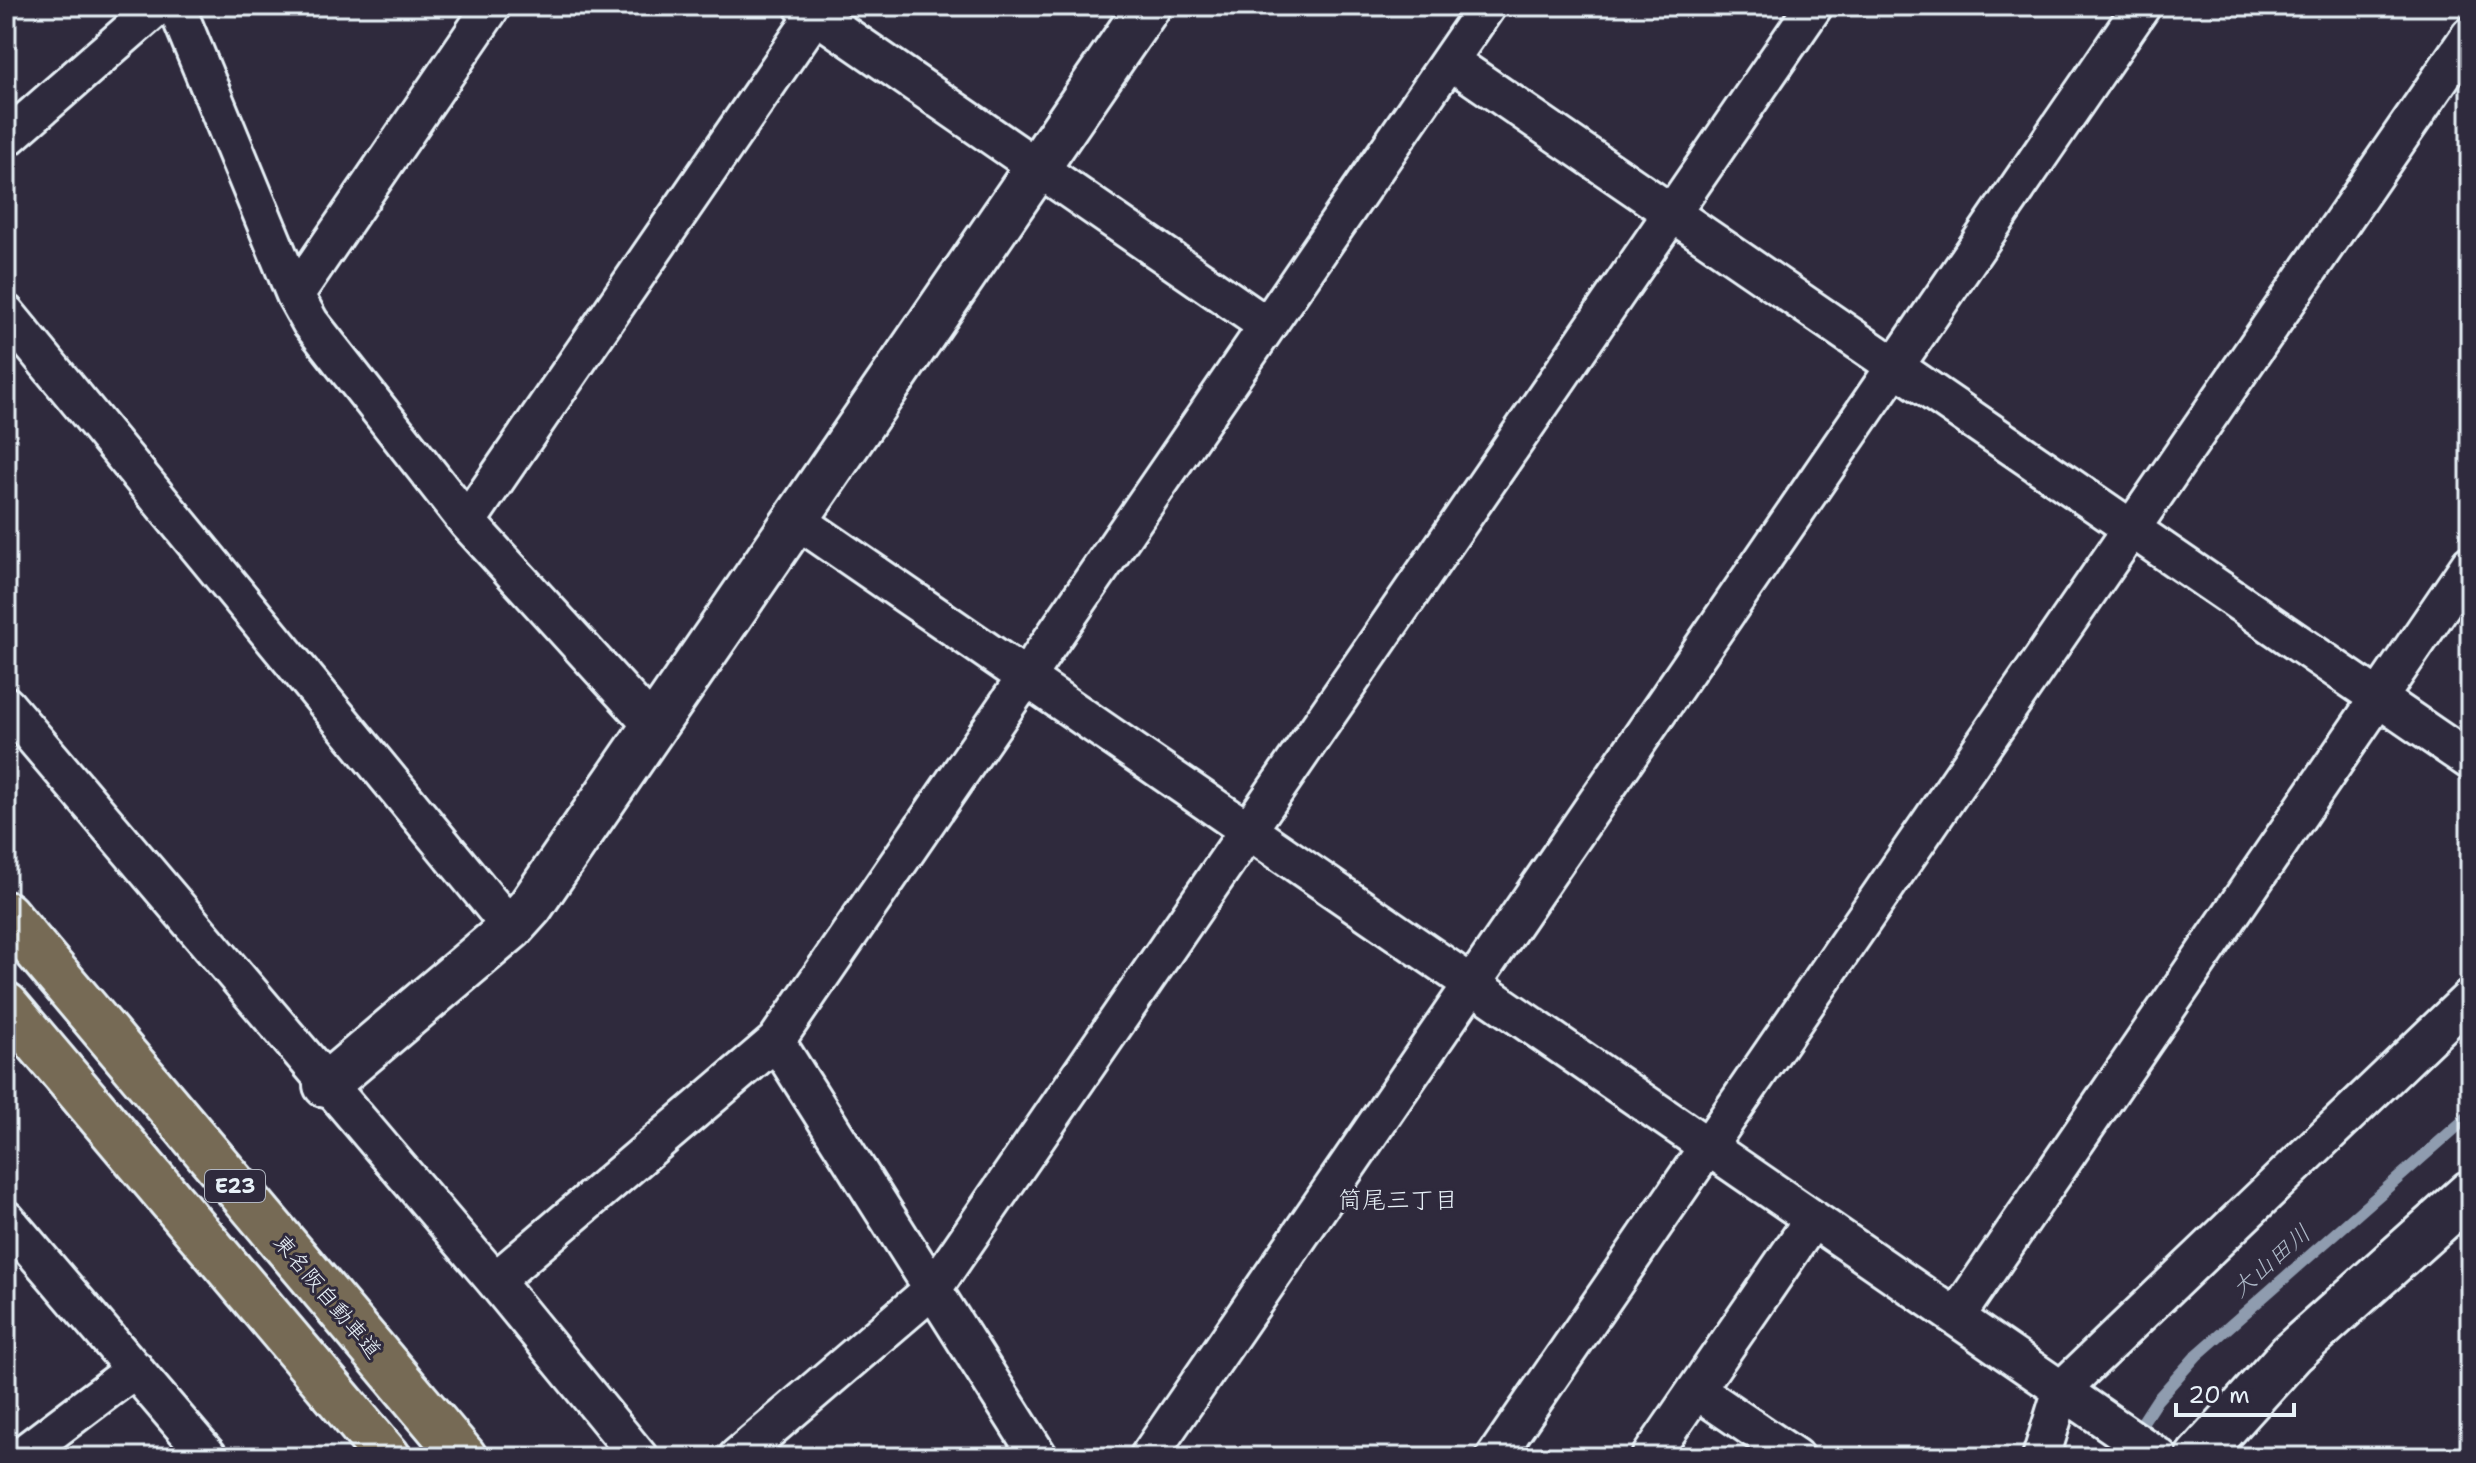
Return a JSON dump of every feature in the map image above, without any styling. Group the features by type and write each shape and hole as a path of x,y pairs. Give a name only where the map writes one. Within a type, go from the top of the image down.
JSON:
{"highway":[{"name":"東名阪自動車道","path":"6,914 464,1457"},
{"name":"E23","path":"6,1005 388,1457"}],"street":[{"path":"6,139 158,6"},
{"path":"176,6 295,295 310,322 467,522 653,726"},
{"path":"295,295 492,6"},
{"path":"326,1085 511,928 530,907 1148,6"},
{"path":"495,1281 776,1041 1487,6"},
{"path":"737,1457 933,1289 1814,6"},
{"path":"1148,1457 2142,6"},
{"path":"467,522 813,9 1266,325"},
{"path":"1495,1457 2470,35"},
{"path":"1450,61 1671,211 1892,368 2470,761"},
{"path":"6,313 511,928"},
{"path":"797,520 2159,1457"},
{"path":"1956,1317 2470,564"},
{"path":"6,705 495,1281 639,1457"},
{"path":"2041,1457 2075,1398 2470,998"},
{"path":"776,1041 1039,1457"},
{"path":"2198,1457 2292,1353 2470,1193"},
{"path":"6,1219 209,1457"},
{"path":"1650,1457 1813,1219"},
{"path":"19,1457 135,1369"},
{"path":"1696,1390 1795,1457"}],"waterway":[{"name":"大山田川","path":"2120,1457 2157,1400 2197,1355 2470,1115"}],"district":[{"name":"筒尾三丁目","path":"1398,1200"}]}
